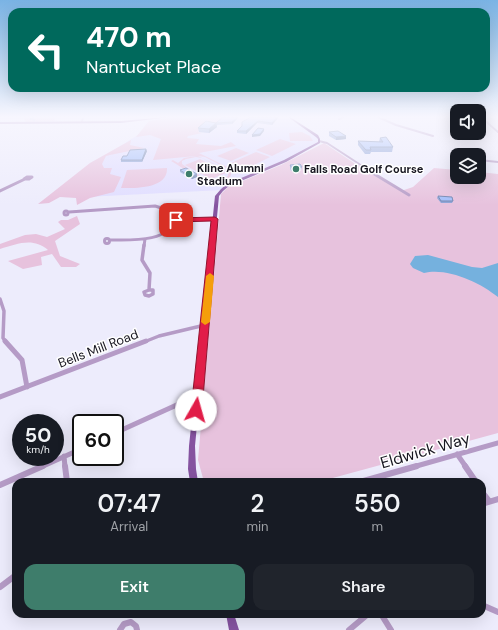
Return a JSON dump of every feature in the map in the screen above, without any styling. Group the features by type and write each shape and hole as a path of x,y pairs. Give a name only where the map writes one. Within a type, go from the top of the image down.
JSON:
{"main road":[{"path":"193,478 192,446 218,196 225,188 285,161 312,146"},
{"path":"231,618 234,630"}],"street":[{"path":"332,146 402,192 409,195"},
{"path":"486,161 498,162"},
{"path":"0,191 25,180"},
{"path":"69,212 154,206 168,210 174,214 176,220"},
{"path":"176,220 215,219"},
{"path":"110,240 157,236 168,231 176,220"},
{"path":"145,238 142,262 150,273 149,290"},
{"path":"0,299 4,311 2,325 4,340 22,360 27,387"},
{"name":"Bells Mill Road","path":"0,397 159,336 205,325"},
{"path":"124,429 182,403 198,398"},
{"name":"Eldwick Way","path":"374,478 498,443"},
{"path":"67,478 64,456 72,452"},
{"path":"457,454 473,478"},
{"path":"15,478 42,466"},
{"path":"0,485 12,480"},
{"path":"486,497 489,501"},
{"path":"486,502 498,499"},
{"path":"0,587 12,578"},
{"path":"486,607 498,614"},
{"path":"349,630 363,618"},
{"path":"383,618 391,630"},
{"path":"120,630 124,624 131,622 136,626 137,630"}],"shaded area":[{"path":"120,146 311,146 285,161 238,181 222,190 86,197 100,159"},
{"path":"120,146 144,148 106,156 102,164 104,168 112,168 110,174 121,177 114,192 90,198 77,205 76,198 60,197 49,203 38,204 90,163"},
{"path":"158,146 234,146 199,153 235,171 232,171 205,157 198,156 231,172 229,178 221,181 206,180 171,161 173,160 178,163 184,158 196,156 153,160","holes":["196,157 202,158 226,171 228,176 217,180 210,179 192,171 182,164 182,161"]},
{"path":"264,146 291,146 272,156 256,150"},
{"name":"Falls Road Golf Course","path":"317,146 329,146 357,165 365,167 401,191 413,187 434,168 450,169 450,184 486,184 486,173 498,174 498,433 333,478 203,478 198,460 221,194 228,187 281,165"},
{"path":"236,148 249,153 231,161 217,156"},
{"path":"256,152 270,157 246,169 231,163"},
{"path":"200,159 226,173 211,179 185,165"},
{"path":"167,168 166,175 157,184 134,188 121,188 127,170"},
{"path":"77,216 80,224 55,241 60,256 80,264 76,267 61,267 52,254 41,257 42,265 23,269 8,261 48,250 42,246 31,243 19,244 0,249 0,244 25,235 36,234 47,237 65,229 58,222"},
{"path":"428,255 472,267 482,268 498,263 498,297 482,286 462,277 442,272 424,273 413,268 410,264 415,256"}],"building":[{"path":"363,146 393,147 370,147 371,150 366,150"},
{"path":"146,149 142,160 121,160 123,156 127,156 130,150"},
{"path":"300,164 302,167 292,168 290,165"},
{"path":"186,168 197,174 191,177 180,170"},
{"path":"438,196 452,197 453,201 441,201"}],"slow traffic":[{"path":"205,322 210,276"}],"place":[{"name":"Falls Road Golf Course","path":"296,169"},
{"name":"Kline Alumni Stadium","path":"189,174"}],"route":[{"path":"176,220 215,219 196,410"}]}
